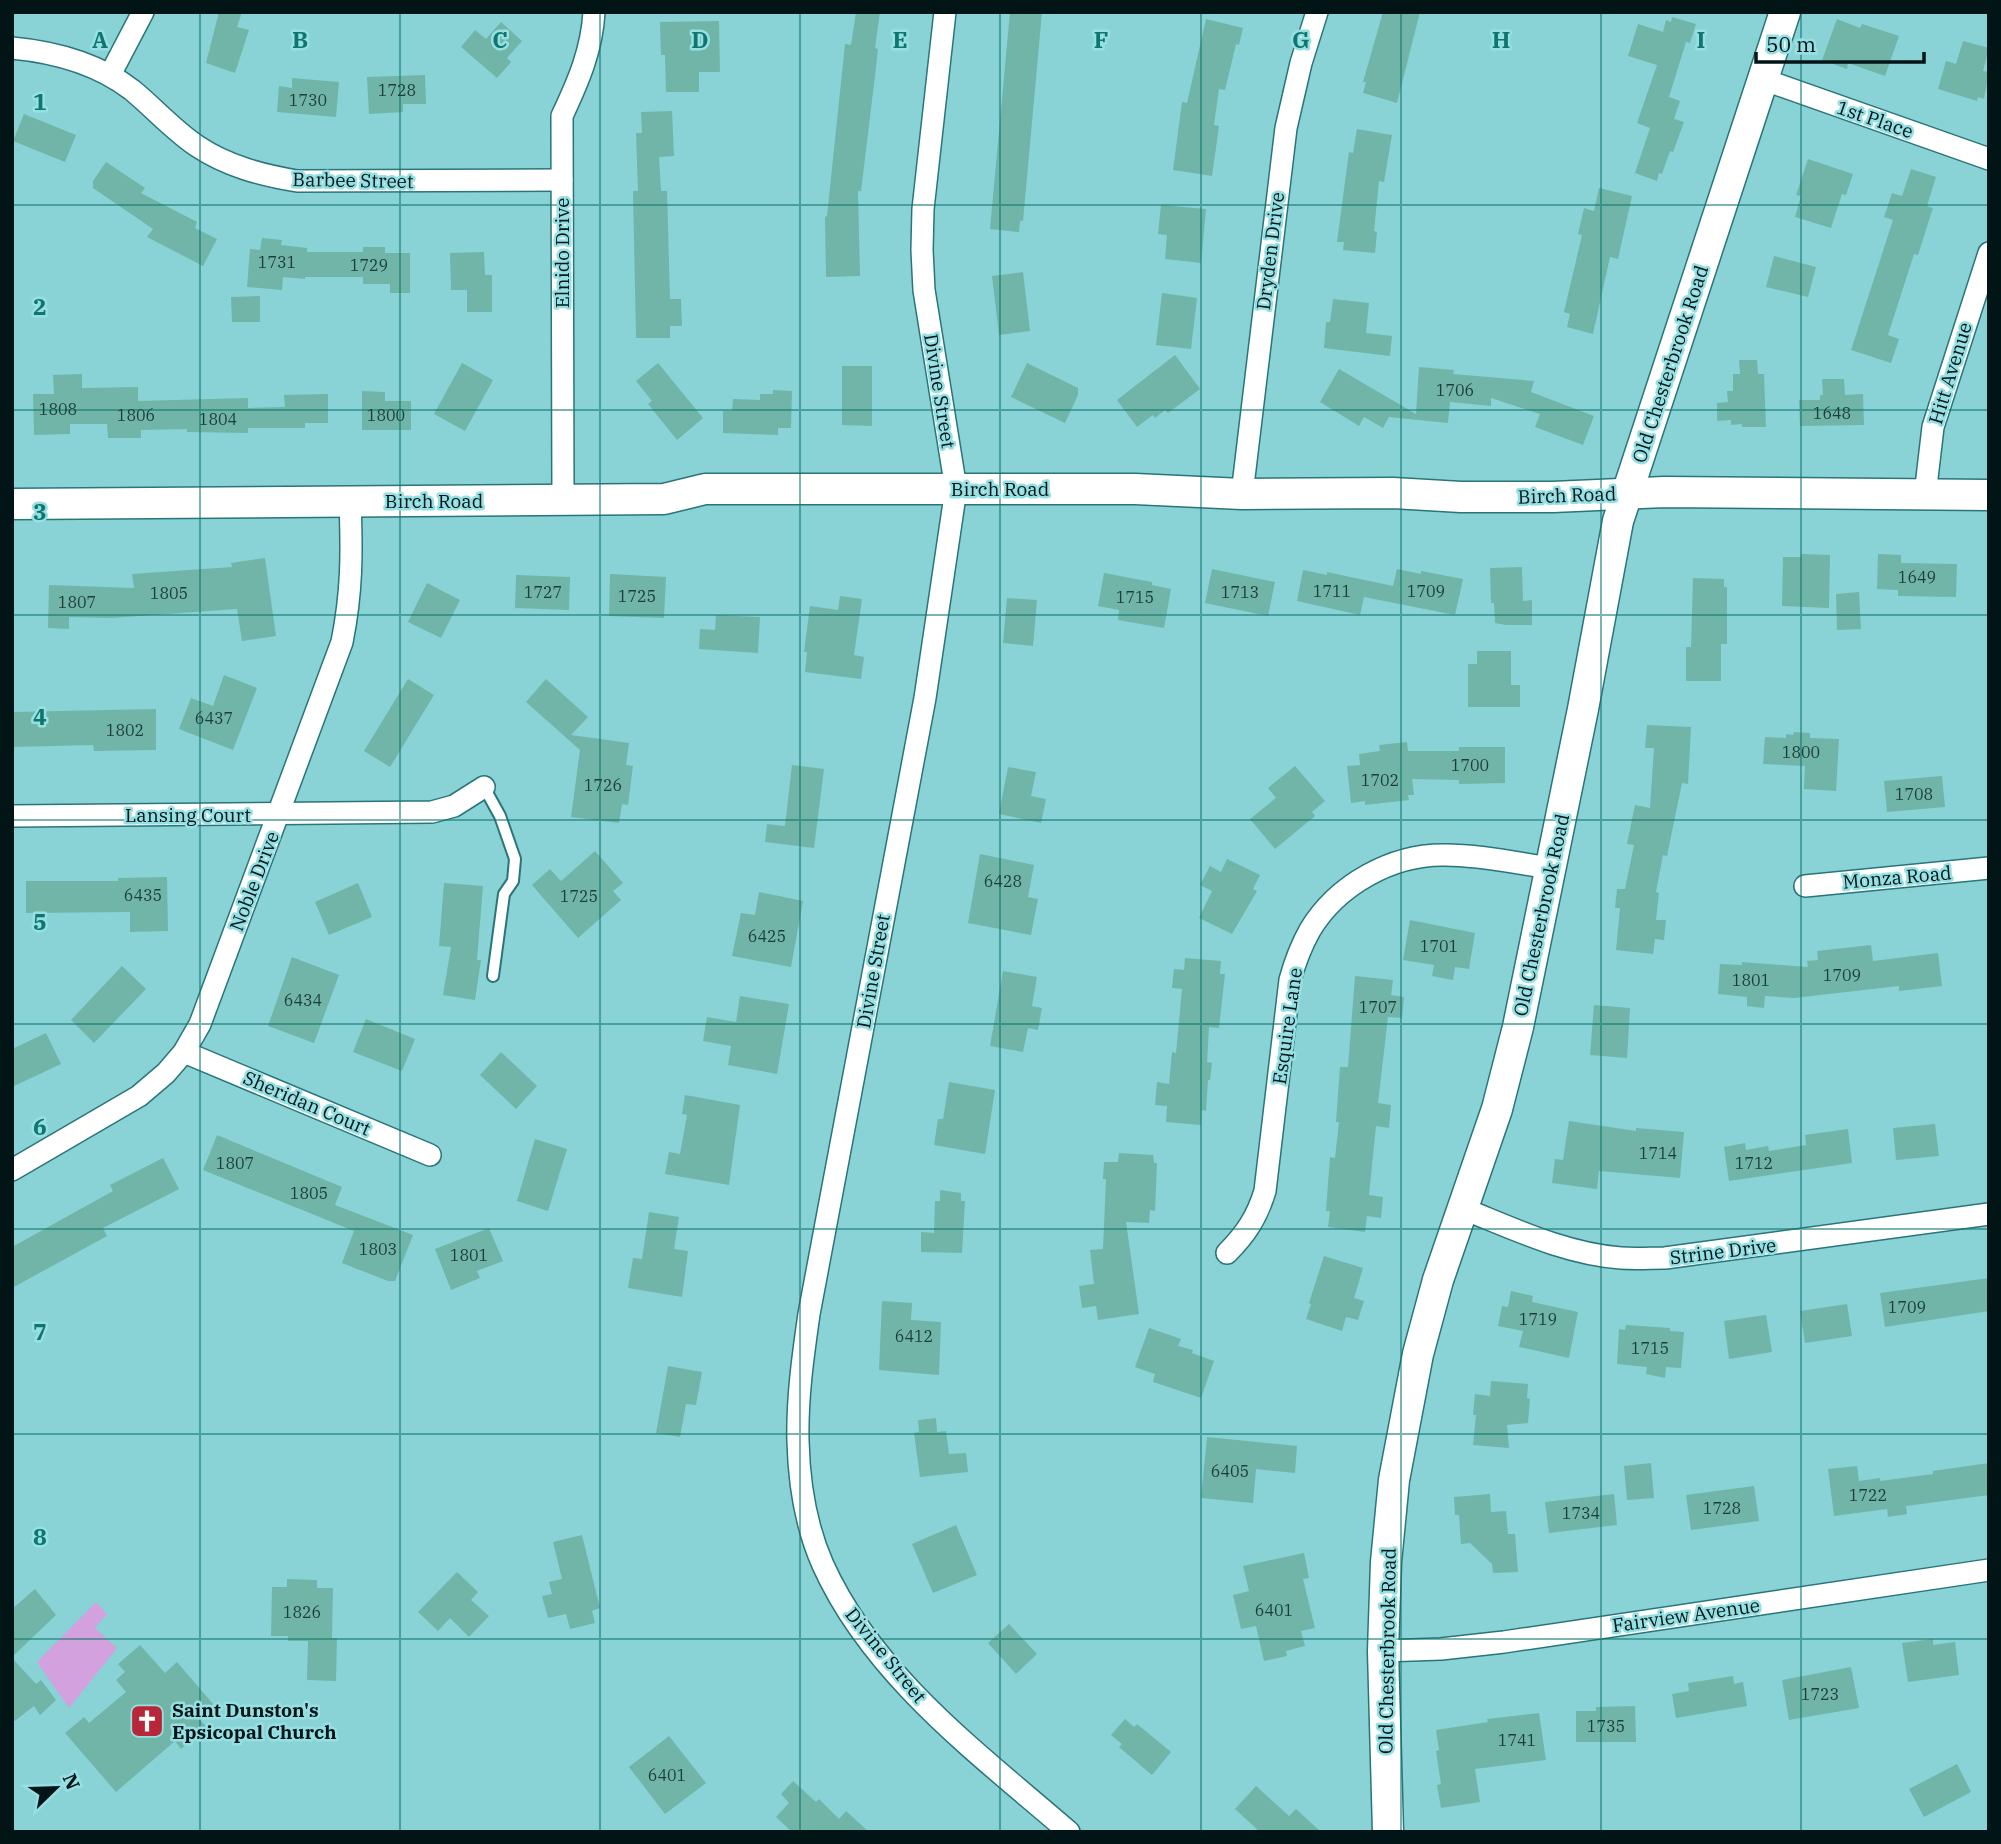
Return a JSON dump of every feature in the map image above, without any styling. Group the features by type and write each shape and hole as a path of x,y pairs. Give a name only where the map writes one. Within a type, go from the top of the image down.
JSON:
{"street":[{"path":"110,75 143,12"},
{"name":"Elnido Drive","path":"563,500 562,116 581,76 594,12"},
{"name":"Divine Street","path":"945,12 923,209 922,250 924,290 956,489 925,698 808,1314 799,1392 798,1441 810,1528 830,1578 862,1631 905,1683 953,1732 1069,1832"},
{"name":"Dryden Drive","path":"1242,494 1286,128 1301,62 1317,12"},
{"name":"Old Chesterbrook Road","path":"1388,1832 1383,1651 1386,1562 1394,1480 1418,1354 1435,1292 1497,1109 1516,1039 1618,521 1785,12"},
{"name":"Barbee Street","path":"12,48 41,51 77,60 110,75 198,147 228,163 260,175 297,181 562,180"},
{"name":"1st Place","path":"1762,79 1989,159"},
{"name":"Hitt Avenue","path":"1925,495 1933,427 1989,253"},
{"name":"Birch Road","path":"12,504 664,499 705,489 1135,489 1242,494 1393,493 1461,497 1628,494 1989,495"},
{"name":"Noble Drive","path":"12,1170 139,1096 166,1073 184,1052 200,1024 342,642 350,603 350,502"},
{"name":"Lansing Court","path":"12,816 432,812 454,806 484,787"},
{"name":"Esquire Lane","path":"1227,1253 1245,1236 1258,1214 1265,1191 1290,979 1298,953 1311,928 1329,905 1353,884 1379,869 1409,859 1451,855 1551,868"},
{"name":"Monza Road","path":"1805,886 1989,868"},
{"name":"Sheridan Court","path":"184,1052 430,1155"},
{"name":"Strine Drive","path":"1464,1209 1539,1238 1581,1251 1620,1258 1665,1258 1989,1214"},
{"name":"Fairview Avenue","path":"1383,1651 1441,1649 1504,1642 1989,1570"}],"lane":[{"path":"484,787 500,816 515,859 513,881 504,894 493,976"}],"shaded area":[{"path":"96,1602 107,1614 95,1628 117,1648 69,1708 37,1662"}],"building":[{"path":"219,12 242,12 237,27 249,30 235,73 206,63"},
{"path":"856,12 880,12 861,191 858,191 860,276 826,277 825,217 845,44 851,45"},
{"path":"1010,12 1042,12 1023,221 1020,221 1019,232 990,229"},
{"path":"1383,12 1420,12 1397,103 1363,93 1366,82 1363,82"},
{"path":"1672,17 1696,24 1690,43 1686,42 1669,97 1680,101 1674,119 1684,122 1673,152 1670,151 1657,181 1635,173 1650,128 1637,123 1657,65 1628,56 1638,24 1663,32 1666,20 1671,22"},
{"path":"1206,19 1243,28 1239,45 1236,44 1225,90 1219,89 1214,125 1219,126 1212,176 1173,170 1182,102 1187,103"},
{"path":"1837,19 1860,28 1862,24 1899,36 1885,76 1848,63 1847,69 1822,60"},
{"path":"719,21 720,72 699,72 699,92 666,92 665,55 661,55 660,22"},
{"path":"501,22 522,41 507,58 511,62 497,78 461,47 475,30 486,39"},
{"path":"1963,41 1989,48 1983,71 1989,72 1984,99 1978,97 1977,101 1938,89 1946,61 1956,64"},
{"path":"425,75 426,104 403,104 403,112 369,114 367,77"},
{"path":"292,78 339,82 336,117 277,112 279,86 292,88"},
{"path":"672,111 674,156 659,157 661,191 667,191 670,299 681,299 682,326 670,326 670,338 636,338 633,191 638,191 636,133 642,133 641,112"},
{"path":"24,114 76,135 65,162 13,141"},
{"path":"1357,129 1392,135 1384,182 1379,181 1374,231 1377,232 1375,253 1343,250 1344,242 1337,242 1349,152 1353,153"},
{"path":"1808,159 1853,174 1846,195 1842,194 1831,228 1795,217 1801,196 1796,195"},
{"path":"106,162 145,188 141,193 197,222 195,228 217,239 203,266 147,237 153,229 93,188 93,181"},
{"path":"1911,169 1936,177 1927,206 1933,208 1918,255 1914,254 1888,335 1899,339 1891,363 1851,350 1893,220 1884,217 1892,193 1902,196"},
{"path":"1599,188 1632,196 1618,259 1610,257 1593,334 1567,327 1570,314 1564,312 1582,235 1578,234 1584,208 1594,211"},
{"path":"1161,205 1206,209 1201,263 1165,259 1167,235 1158,234"},
{"path":"262,238 282,240 281,245 307,248 307,252 363,252 363,247 385,247 385,253 410,253 410,293 390,293 390,284 363,284 363,277 283,277 282,290 247,287 250,249 260,250"},
{"path":"484,252 485,275 492,275 492,312 467,312 467,290 451,290 450,253"},
{"path":"1774,256 1816,267 1808,297 1766,287"},
{"path":"1023,272 1030,331 999,335 992,276"},
{"path":"1162,293 1197,298 1191,349 1156,345"},
{"path":"260,296 260,322 232,322 231,297"},
{"path":"1333,299 1369,303 1366,333 1392,336 1390,356 1324,348 1326,322 1330,322"},
{"path":"1175,355 1200,389 1168,413 1165,410 1155,418 1153,415 1137,427 1117,400"},
{"path":"1739,360 1757,360 1758,374 1764,374 1766,427 1742,427 1742,424 1731,425 1731,420 1717,421 1717,403 1728,402 1727,391 1733,391 1733,374 1740,374"},
{"path":"462,363 493,380 465,431 434,414"},
{"path":"658,363 703,418 677,440 648,404 652,401 636,381"},
{"path":"1027,363 1078,388 1078,395 1065,423 1011,397"},
{"path":"842,366 872,366 872,426 842,425"},
{"path":"1419,367 1454,370 1453,374 1534,381 1531,392 1594,416 1583,445 1535,427 1540,414 1491,398 1491,406 1450,402 1448,423 1389,417 1383,428 1364,417 1359,426 1320,402 1339,369 1416,414"},
{"path":"82,374 82,388 138,387 138,401 248,398 248,408 285,407 284,395 328,394 328,423 305,423 305,428 248,428 248,433 187,432 187,429 141,430 141,438 108,438 107,424 70,424 70,434 34,435 33,394 54,394 53,375"},
{"path":"1822,379 1844,379 1845,395 1863,394 1864,425 1800,426 1799,400 1820,400 1820,395 1823,395"},
{"path":"773,390 792,391 791,428 778,428 778,435 723,433 723,411 732,411 733,399 760,400 760,394 773,394"},
{"path":"362,391 385,392 385,401 411,401 411,430 362,430"},
{"path":"1801,554 1830,555 1829,608 1782,606 1783,557 1801,557"},
{"path":"1878,554 1901,555 1901,563 1957,564 1956,597 1898,596 1898,590 1877,589"},
{"path":"265,558 276,636 242,641 237,609 111,618 69,617 69,629 48,628 49,585 134,588 132,574 232,567 231,563"},
{"path":"1522,567 1523,601 1532,600 1532,625 1495,623 1494,603 1491,603 1490,568"},
{"path":"1212,569 1275,582 1268,616 1205,603"},
{"path":"1397,569 1463,579 1455,615 1364,597 1360,615 1297,601 1303,570 1327,575 1327,572 1393,586"},
{"path":"1104,573 1152,582 1152,585 1171,589 1164,628 1118,620 1119,610 1098,606"},
{"path":"610,574 666,577 664,618 609,616"},
{"path":"516,575 570,577 569,610 515,608"},
{"path":"1693,578 1724,579 1724,587 1727,587 1727,644 1721,644 1721,681 1686,681 1686,647 1691,647"},
{"path":"427,583 460,600 441,638 408,622"},
{"path":"1859,592 1861,629 1837,630 1836,594"},
{"path":"840,596 862,599 854,655 864,657 861,679 805,672 807,652 804,652 810,606 838,610"},
{"path":"1007,598 1037,600 1033,646 1003,643"},
{"path":"716,615 760,617 758,653 699,649 700,629 715,630"},
{"path":"1477,651 1511,651 1511,685 1520,685 1520,707 1468,707 1468,664 1477,664"},
{"path":"224,675 257,688 233,750 179,729 191,698 213,706"},
{"path":"408,679 434,695 390,767 364,751"},
{"path":"546,679 588,717 571,735 629,743 626,765 633,766 628,805 622,804 619,823 571,817 580,750 526,702"},
{"path":"156,709 156,750 94,751 93,745 12,747 12,712"},
{"path":"1647,725 1691,727 1688,784 1682,783 1667,856 1663,855 1656,892 1659,893 1656,920 1666,920 1664,940 1655,939 1653,954 1616,950 1620,908 1615,908 1617,889 1625,889 1634,845 1627,844 1635,805 1650,808 1654,748 1645,748"},
{"path":"1794,732 1810,733 1810,738 1839,739 1836,791 1804,789 1805,766 1763,764 1765,737 1786,738 1786,734 1793,735"},
{"path":"1407,742 1408,751 1459,751 1459,747 1505,747 1505,783 1459,784 1459,780 1412,779 1414,795 1408,795 1409,800 1365,805 1365,801 1351,803 1347,766 1360,765 1359,754 1380,751 1379,745"},
{"path":"792,765 824,769 814,848 765,842 767,824 785,826"},
{"path":"1295,766 1325,801 1312,812 1315,816 1275,849 1250,819 1276,798 1268,788"},
{"path":"1008,767 1036,772 1031,796 1046,799 1041,823 999,814"},
{"path":"1942,776 1945,807 1887,812 1884,781"},
{"path":"595,851 623,883 613,891 621,900 578,938 532,885 550,869 561,881"},
{"path":"980,854 1034,865 1028,897 1038,899 1031,935 968,923"},
{"path":"1227,859 1260,875 1253,889 1257,891 1232,934 1199,918 1212,891 1200,885 1210,866 1221,872"},
{"path":"167,877 168,931 130,932 130,912 26,913 26,881 118,881 118,878"},
{"path":"358,883 372,917 329,935 315,902"},
{"path":"444,883 483,886 477,960 481,960 475,1000 443,995 451,947 439,946"},
{"path":"759,892 803,901 791,967 732,956 741,913 755,915"},
{"path":"1410,920 1475,933 1469,969 1455,967 1453,980 1432,976 1434,965 1403,960"},
{"path":"1871,945 1873,961 1938,953 1942,986 1899,991 1899,986 1794,998 1765,996 1764,1008 1747,1006 1747,997 1718,994 1720,964 1742,965 1742,962 1808,967 1807,961 1818,960 1817,951"},
{"path":"292,957 339,975 314,1043 268,1026"},
{"path":"1185,958 1221,961 1220,974 1225,974 1219,1028 1209,1027 1207,1062 1212,1063 1206,1111 1202,1110 1201,1125 1166,1122 1167,1106 1155,1105 1157,1082 1169,1084 1172,1052 1176,1053 1182,989 1172,988 1174,969 1184,970"},
{"path":"122,966 146,989 94,1043 71,1020"},
{"path":"1003,971 1037,977 1032,1006 1042,1008 1038,1030 1028,1028 1023,1052 990,1046"},
{"path":"1355,976 1393,980 1391,995 1404,997 1402,1018 1388,1017 1378,1103 1391,1105 1389,1128 1376,1126 1369,1195 1383,1197 1381,1218 1367,1216 1365,1232 1328,1227 1330,1211 1326,1211 1330,1157 1335,1158 1339,1122 1336,1122 1340,1067 1348,1067"},
{"path":"740,996 789,1004 777,1074 728,1065 731,1046 703,1041 707,1017 736,1022"},
{"path":"1594,1005 1630,1008 1627,1058 1590,1055"},
{"path":"366,1019 415,1039 402,1071 353,1052"},
{"path":"46,1033 61,1064 12,1087 12,1049"},
{"path":"501,1052 537,1086 516,1109 480,1075"},
{"path":"949,1082 995,1090 985,1154 934,1145 938,1119 943,1119"},
{"path":"685,1095 740,1105 729,1185 665,1174 669,1152 680,1154 687,1115 682,1114"},
{"path":"1569,1121 1636,1131 1636,1128 1684,1132 1680,1178 1599,1171 1597,1189 1552,1183 1555,1159 1563,1160"},
{"path":"1935,1124 1939,1156 1896,1160 1893,1128"},
{"path":"1848,1129 1852,1163 1729,1181 1724,1147 1745,1143 1746,1150 1768,1146 1769,1151 1806,1145 1805,1135"},
{"path":"217,1135 342,1187 335,1205 413,1235 395,1281 388,1281 342,1263 354,1231 203,1170"},
{"path":"535,1139 567,1149 548,1211 517,1201"},
{"path":"1119,1153 1153,1155 1154,1163 1157,1163 1155,1211 1150,1210 1149,1223 1126,1222 1139,1314 1098,1320 1096,1306 1082,1308 1079,1286 1094,1284 1090,1250 1103,1249 1106,1179 1103,1179 1104,1162 1118,1162"},
{"path":"163,1158 179,1189 103,1228 107,1236 12,1288 12,1247 113,1191 110,1185"},
{"path":"940,1190 961,1193 961,1201 965,1201 962,1253 921,1252 921,1232 934,1233 935,1201 940,1201"},
{"path":"649,1212 679,1217 674,1249 688,1251 682,1297 628,1288 633,1258 642,1259"},
{"path":"489,1228 503,1261 477,1271 480,1278 451,1290 435,1249"},
{"path":"1324,1256 1363,1268 1354,1298 1364,1301 1358,1320 1346,1317 1342,1331 1306,1319"},
{"path":"1989,1278 1989,1311 1885,1327 1880,1293"},
{"path":"1511,1291 1533,1296 1532,1302 1578,1312 1569,1358 1519,1347 1523,1331 1498,1326 1502,1306 1508,1307"},
{"path":"882,1301 912,1303 911,1320 941,1322 939,1375 879,1370"},
{"path":"1847,1304 1852,1336 1805,1343 1800,1311"},
{"path":"1766,1315 1772,1352 1729,1359 1724,1321"},
{"path":"1626,1325 1670,1328 1670,1331 1684,1332 1681,1368 1666,1367 1665,1378 1646,1374 1647,1367 1617,1364 1619,1329 1625,1330"},
{"path":"1149,1328 1181,1339 1178,1346 1214,1361 1201,1398 1153,1382 1155,1374 1135,1367"},
{"path":"668,1366 702,1372 696,1405 686,1404 680,1437 656,1433"},
{"path":"1491,1381 1528,1384 1528,1423 1507,1425 1509,1448 1473,1445 1475,1394 1490,1396"},
{"path":"936,1418 937,1432 946,1431 949,1454 966,1453 968,1472 920,1477 914,1433 919,1432 918,1420"},
{"path":"1207,1437 1297,1446 1295,1473 1256,1469 1253,1503 1201,1498"},
{"path":"1651,1463 1654,1498 1627,1500 1624,1466"},
{"path":"1989,1463 1989,1495 1906,1506 1907,1514 1888,1517 1887,1509 1834,1516 1828,1469 1857,1466 1859,1481 1880,1478 1880,1481"},
{"path":"1754,1486 1759,1521 1691,1530 1686,1495"},
{"path":"1490,1494 1491,1512 1506,1511 1508,1534 1515,1534 1518,1572 1493,1573 1492,1564 1470,1543 1461,1544 1459,1515 1455,1515 1454,1497"},
{"path":"1614,1494 1617,1525 1549,1533 1545,1502"},
{"path":"956,1525 977,1575 933,1593 912,1544"},
{"path":"582,1535 600,1608 592,1611 595,1623 570,1629 566,1614 548,1618 542,1596 552,1594 549,1582 562,1579 553,1542"},
{"path":"1304,1553 1309,1578 1303,1579 1315,1628 1301,1631 1305,1646 1286,1651 1287,1656 1264,1661 1256,1626 1241,1629 1233,1595 1249,1591 1243,1566"},
{"path":"457,1572 478,1592 471,1600 489,1616 469,1637 450,1618 438,1631 418,1612"},
{"path":"287,1579 317,1580 317,1588 333,1588 332,1638 337,1638 336,1681 307,1680 308,1641 288,1641 288,1636 271,1636 272,1587 287,1587"},
{"path":"35,1589 56,1615 12,1657 12,1609"},
{"path":"1009,1624 1037,1654 1016,1674 988,1643"},
{"path":"1933,1639 1933,1645 1955,1642 1959,1675 1908,1682 1902,1643"},
{"name":"Saint Dunston's Epsicopal Church","path":"140,1645 165,1673 177,1662 213,1704 198,1718 207,1727 181,1749 175,1741 116,1792 65,1733 84,1717 89,1723 126,1692 116,1680 125,1672 118,1664"},
{"path":"12,1658 36,1684 41,1680 56,1700 40,1715 34,1706 12,1723"},
{"path":"1851,1667 1859,1708 1789,1720 1782,1680"},
{"path":"1733,1676 1734,1684 1743,1682 1747,1706 1676,1718 1672,1694 1689,1691 1688,1683"},
{"path":"1635,1706 1636,1742 1576,1742 1576,1711 1596,1711 1596,1707"},
{"path":"1539,1713 1546,1760 1475,1769 1480,1802 1441,1808 1437,1785 1441,1784 1436,1730 1488,1722 1487,1719"},
{"path":"1125,1719 1134,1727 1137,1724 1171,1752 1152,1775 1119,1747 1122,1744 1111,1735"},
{"path":"669,1736 706,1783 665,1814 629,1767"},
{"path":"1957,1764 1971,1792 1924,1817 1909,1789"},
{"path":"793,1781 816,1802 819,1799 839,1819 846,1811 869,1832 792,1832 776,1817 789,1803 781,1794"},
{"path":"1256,1786 1289,1816 1296,1809 1321,1832 1260,1832 1235,1809"}],"place":[{"name":"Saint Dunston's Epsicopal Church","path":"147,1721"}]}
